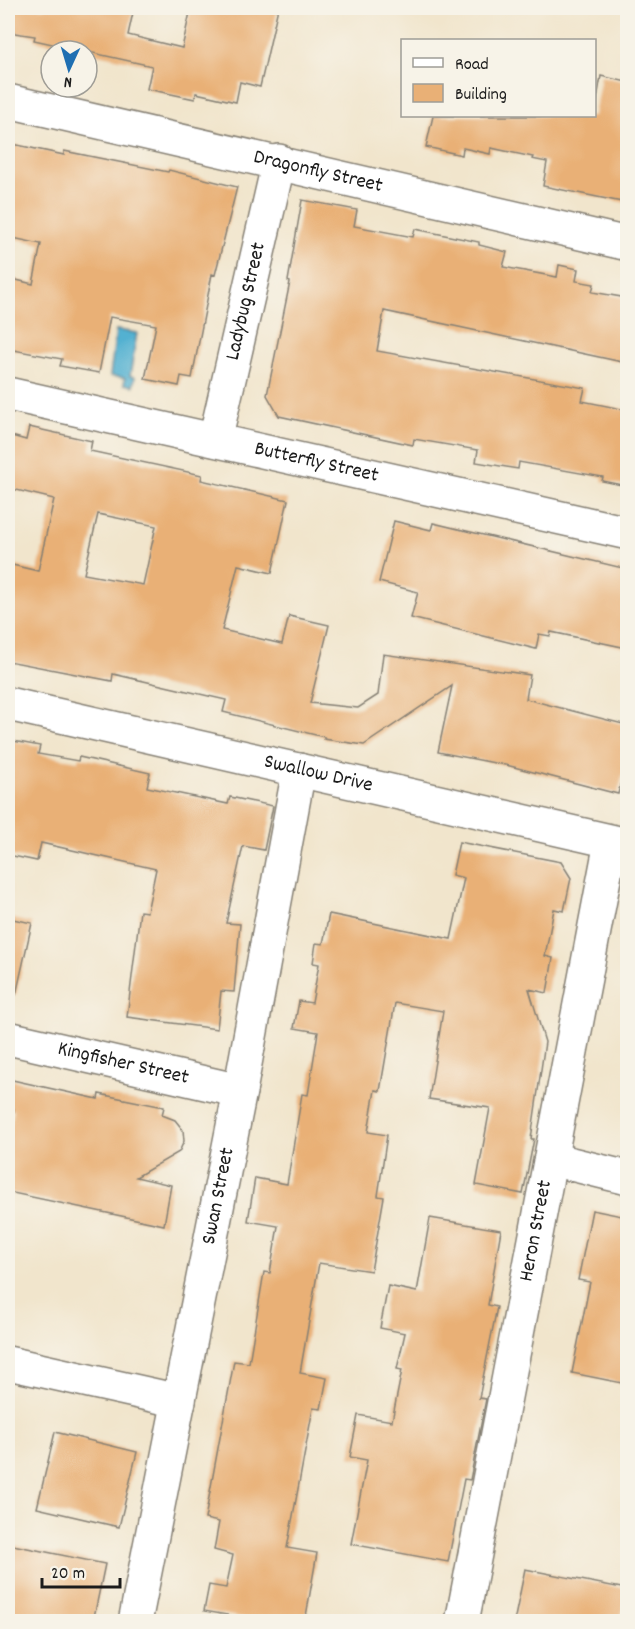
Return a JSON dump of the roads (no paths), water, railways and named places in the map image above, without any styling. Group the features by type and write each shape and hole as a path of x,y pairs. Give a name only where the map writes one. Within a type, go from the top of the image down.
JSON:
{"street":[{"name":"Dragonfly Street","path":"8,101 279,161 627,244"},
{"name":"Ladybug Street","path":"215,440 279,161"},
{"name":"Butterfly Street","path":"8,394 627,533"},
{"name":"Swallow Drive","path":"8,704 619,843"},
{"name":"Swan Street","path":"135,1622 240,1090 299,771"},
{"name":"Heron Street","path":"462,1622 551,1159 619,843"},
{"name":"Kingfisher Street","path":"8,1038 240,1090"},
{"path":"551,1159 627,1178"},
{"path":"8,1363 179,1401"}],"water":[{"path":"116,330 137,333 130,376 135,377 133,386 124,384 125,378 110,376"}]}
